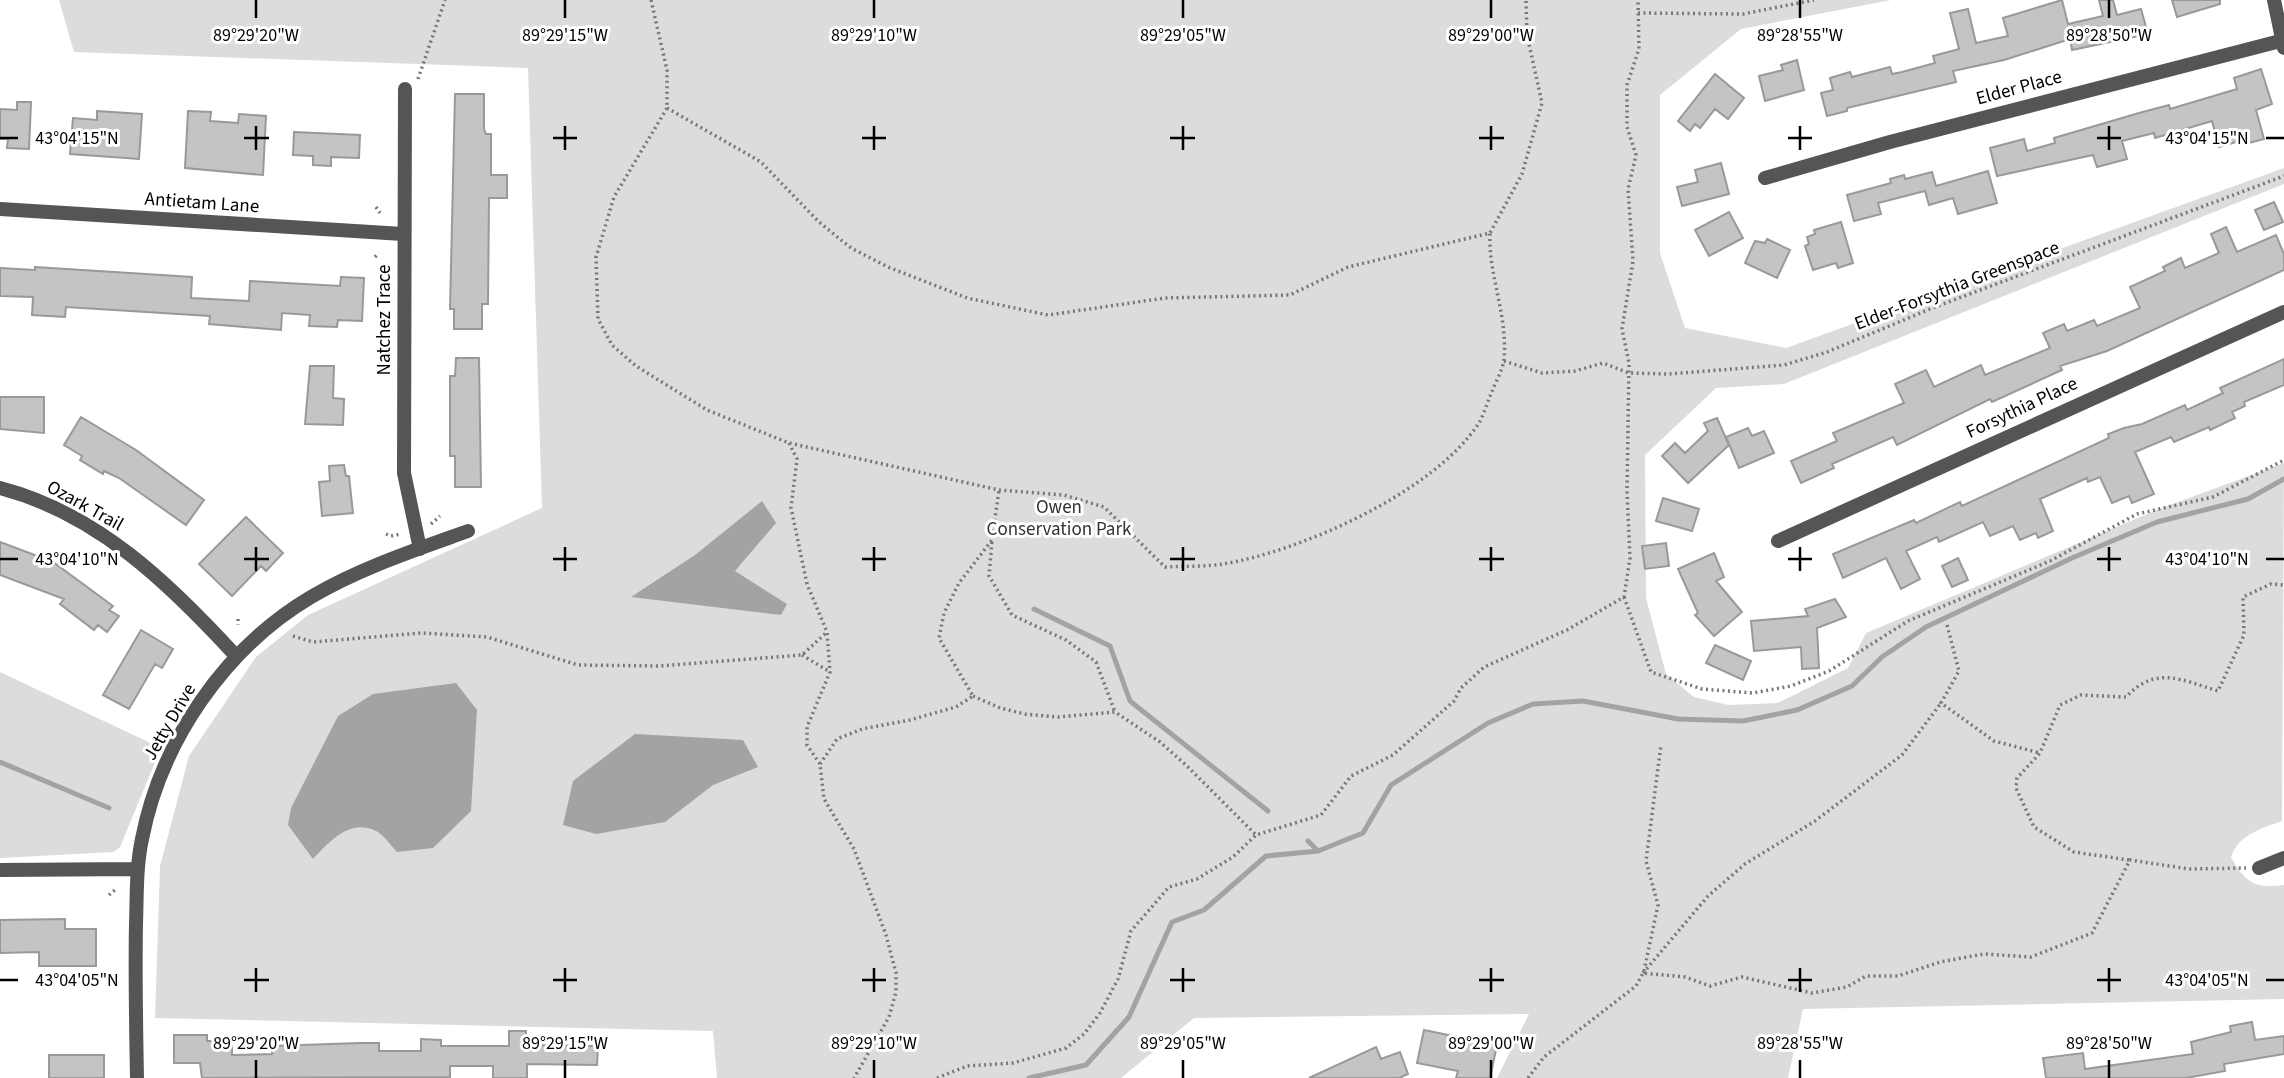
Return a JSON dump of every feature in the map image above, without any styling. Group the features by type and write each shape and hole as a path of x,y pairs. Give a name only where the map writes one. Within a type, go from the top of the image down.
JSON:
{"street":[{"path":"2274,0 2283,43"},
{"name":"Elder Place","path":"1765,178 1890,142 2283,43"},
{"name":"Natchez Trace","path":"405,89 404,473 419,549"},
{"name":"Antietam Lane","path":"0,209 403,233"},
{"name":"Forsythia Place","path":"1778,541 2284,312"},
{"name":"Ozark Trail","path":"0,488 23,494 98,530 175,593 236,656"},
{"name":"Jetty Drive","path":"137,1078 137,869 149,808 173,748 188,721 236,656 278,619 312,596 376,565 468,531"},
{"path":"2259,868 2284,858"},
{"path":"0,870 137,869"}],"path":[{"path":"405,89 418,80 445,0"},
{"path":"651,0 667,70 667,108 614,197 596,257 598,319 612,345 636,366 707,410 789,443 999,490 1064,495 1104,507 1164,567 1223,564 1290,547 1347,523 1401,493 1458,449 1480,422 1504,361 1500,295 1489,257 1490,233 1522,174 1542,103 1527,35 1526,0"},
{"path":"1638,0 1639,49 1627,85 1627,127 1636,155 1628,189 1633,261 1622,329 1629,373 1627,492 1630,558 1625,597 1651,672 1702,689 1754,693 1791,686 1829,671 1908,621 2050,561 2137,514 2213,497 2284,460"},
{"path":"1638,13 1743,14 1814,0"},
{"path":"667,108 761,162 819,222 851,248 888,267 967,298 1048,315 1164,298 1259,298 1290,295 1348,267 1490,233"},
{"name":"Elder-Forsythia Greenspace","path":"1504,361 1542,373 1575,371 1603,363 1629,373 1669,374 1784,365 2284,176"},
{"path":"376,207 380,213"},
{"path":"789,443 797,459 791,508 807,584 827,632 830,672 807,727 807,745 820,764 824,799 854,849 886,936 896,973 889,1017 854,1078"},
{"path":"999,490 989,576 1012,615 1066,640 1096,662 1115,712 1160,742 1256,835"},
{"path":"436,522 440,516"},
{"path":"992,540 959,583 944,613 939,638 973,696 1000,708 1025,714 1058,717 1115,712"},
{"path":"2259,868 2189,869 2074,852 2034,827 2015,788 2017,778 2040,753 2060,705 2081,695 2126,697 2139,683 2167,676 2218,691 2244,635 2243,597 2271,584 2284,585"},
{"path":"937,1078 967,1066 1013,1063 1066,1048 1084,1034 1100,1013 1118,979 1131,931 1169,887 1197,879 1209,872 1233,857 1256,835 1321,815 1351,776 1393,755 1454,701 1461,688 1484,667 1567,630 1625,597"},
{"path":"238,619 238,625"},
{"path":"1528,1078 1544,1057 1636,986 1643,973 1708,896 1745,864 1815,821 1902,755 1941,703 1959,671 1947,625"},
{"path":"802,655 827,632"},
{"path":"293,636 313,642 421,633 487,637 578,665 659,666 802,655 830,672"},
{"path":"820,764 838,739 956,706 973,696"},
{"path":"1941,703 1994,741 2040,753"},
{"path":"1643,973 1658,905 1646,861 1661,745"},
{"path":"1643,973 1685,977 1710,986 1742,977 1812,993 1847,987 1866,976 1898,976 1940,962 1984,954 2031,957 2092,933 2130,860"},
{"path":"109,895 115,890"}],"green space":[{"name":"Owen Conservation Park","path":"59,0 1891,0 1741,29 1660,95 1660,253 1685,328 1786,348 2284,168 2284,184 1784,384 1716,388 1645,455 1646,598 1666,674 1694,697 1728,705 1778,703 1848,668 1866,633 2159,509 2284,463 2282,821 2245,838 2234,849 2231,857 2252,882 2265,886 2284,885 2284,999 1803,1009 1788,1078 1497,1078 1529,1014 1194,1018 1121,1078 717,1078 713,1031 155,1018 160,866 189,756 256,657 308,615 542,508 528,68 74,52"},
{"path":"0,672 161,748 120,847 114,852 0,858"}],"shaded area":[{"path":"762,501 776,523 735,571 787,604 781,615 631,597 695,555"},
{"path":"456,683 477,710 471,811 433,848 397,852 376,831 357,828 341,834 313,859 288,825 291,808 338,716 373,694"},
{"path":"635,734 743,740 758,767 713,785 665,822 596,834 563,825 573,781"}],"building":[{"path":"2062,0 2068,24 2103,16 2099,0 2113,0 2117,15 2141,9 2148,34 2072,50 2070,39 2004,60 1953,71 1956,82 1847,108 1847,111 1827,116 1821,93 1833,90 1830,78 1850,72 1852,77 1890,67 1892,74 1902,72 1935,63 1933,56 1959,49 1950,13 1968,9 1976,43 2008,36 2003,18"},
{"path":"2172,0 2220,0 2220,4 2177,17"},
{"path":"1797,60 1804,90 1765,101 1759,76 1783,70 1781,65"},
{"path":"2261,69 2272,104 2256,110 2264,139 2245,144 2243,140 2219,147 2212,121 2155,138 2154,133 2122,141 2127,159 2097,167 2093,155 1997,176 1990,148 2024,139 2027,151 2055,143 2054,138 2139,113 2169,105 2170,109 2237,89 2234,78"},
{"path":"1715,74 1744,98 1728,119 1715,109 1700,128 1695,124 1690,131 1678,121"},
{"path":"455,94 484,94 484,129 486,134 491,134 491,175 507,175 507,198 489,198 488,304 482,304 482,329 454,329 454,309 450,309"},
{"path":"17,102 31,102 29,149 7,148 8,139 0,139 0,109 17,110"},
{"path":"97,111 142,114 139,159 70,154 73,118 97,120"},
{"path":"188,111 211,112 210,121 238,123 239,114 266,116 263,175 185,168"},
{"path":"294,132 360,135 359,158 331,157 331,166 313,165 313,156 293,155"},
{"path":"1721,163 1729,194 1682,206 1677,187 1698,182 1695,170"},
{"path":"1988,171 1997,203 1958,214 1953,198 1929,205 1925,191 1878,203 1881,214 1854,221 1847,195 1891,183 1890,179 1904,175 1905,179 1932,172 1936,186"},
{"path":"2274,202 2283,222 2264,230 2255,210"},
{"path":"1729,212 1743,238 1709,256 1695,230"},
{"path":"1841,222 1853,263 1838,268 1836,263 1813,270 1805,246 1809,244 1807,237 1815,234 1814,230"},
{"path":"2226,227 2237,252 2276,235 2284,254 2284,270 2107,351 2060,366 2062,370 1992,402 1990,399 1897,445 1893,437 1832,464 1834,468 1801,483 1791,461 1837,441 1833,433 1904,403 1895,384 1926,370 1934,387 1981,365 1985,375 2050,348 2043,333 2064,324 2067,331 2094,320 2097,326 2140,308 2130,287 2165,271 2163,267 2181,258 2185,268 2219,253 2211,234"},
{"path":"1767,239 1790,250 1777,278 1745,263 1755,241 1765,243"},
{"path":"35,267 192,277 191,298 249,301 250,281 340,286 341,277 364,278 362,321 338,320 337,327 309,326 310,315 282,313 281,330 209,324 210,316 66,307 65,317 32,315 33,297 0,296 0,268 35,270"},
{"path":"456,358 479,358 481,487 455,487 455,456 450,456 450,376 455,376"},
{"path":"2284,359 2284,385 2244,402 2245,406 2232,412 2235,418 2210,430 2209,427 2174,442 2171,437 2135,452 2154,494 2132,503 2129,496 2112,503 2100,477 2088,482 2087,478 2040,499 2053,531 2038,538 2036,533 2020,540 2013,526 1990,536 1983,522 1939,542 1937,537 1906,551 1920,579 1901,589 1886,558 1843,578 1833,554 1914,520 1916,523 1960,502 1962,506 2109,438 2108,434 2142,424 2185,405 2187,410 2223,393 2220,388"},
{"path":"310,366 334,366 333,398 344,399 343,425 305,424"},
{"path":"0,397 44,397 44,433 0,429"},
{"path":"81,417 136,450 204,500 186,525 119,478 104,471 103,474 80,460 82,456 64,445"},
{"path":"1717,418 1729,445 1688,483 1662,456 1675,443 1685,453 1708,431 1704,423"},
{"path":"1748,428 1752,436 1764,431 1774,453 1739,468 1726,437"},
{"path":"344,465 346,476 349,476 353,513 322,516 319,482 330,481 329,466"},
{"path":"1663,498 1699,509 1692,531 1656,521"},
{"path":"246,517 283,553 266,571 261,566 232,596 199,564"},
{"path":"0,542 53,562 113,606 109,610 119,616 107,632 98,625 94,630 60,604 64,599 0,575"},
{"path":"1666,543 1669,566 1645,569 1642,546"},
{"path":"1714,553 1724,577 1716,581 1742,612 1714,636 1695,615 1698,613 1678,569"},
{"path":"1958,558 1968,580 1952,587 1942,566"},
{"path":"1835,599 1846,617 1817,628 1819,668 1802,669 1801,647 1754,651 1751,621 1808,616 1805,609"},
{"path":"141,630 173,649 162,668 155,664 129,709 103,695"},
{"path":"1715,645 1751,661 1743,680 1706,663"},
{"path":"65,919 65,929 96,929 96,966 39,966 39,952 0,953 0,920"},
{"path":"2252,1022 2255,1040 2284,1036 2284,1054 2224,1064 2225,1071 2186,1078 2046,1078 2043,1058 2083,1053 2085,1069 2193,1054 2191,1042 2231,1032 2230,1026"},
{"path":"1424,1030 1497,1045 1490,1078 1456,1078 1458,1071 1417,1063"},
{"path":"509,1031 526,1031 526,1045 598,1046 597,1065 527,1064 527,1078 493,1078 493,1066 450,1066 450,1077 202,1078 200,1063 174,1063 174,1035 207,1035 207,1041 232,1041 232,1055 272,1054 272,1046 360,1043 379,1043 379,1051 421,1051 421,1039 441,1040 441,1046 509,1046"},
{"path":"1376,1047 1381,1059 1400,1052 1408,1074 1399,1078 1309,1078"},
{"path":"49,1055 104,1055 104,1078 49,1078"}],"waterway":[{"path":"1029,1078 1086,1065 1129,1017 1172,922 1204,910 1266,856 1318,851 1363,833 1391,785 1488,723 1533,704 1583,701 1678,719 1743,721 1797,710 1852,686 1882,657 1926,627 2072,558 2157,522 2248,499 2284,479"},
{"path":"1034,609 1110,646 1130,701 1268,811"},
{"path":"0,762 109,808"},
{"path":"1308,841 1318,851"}]}
